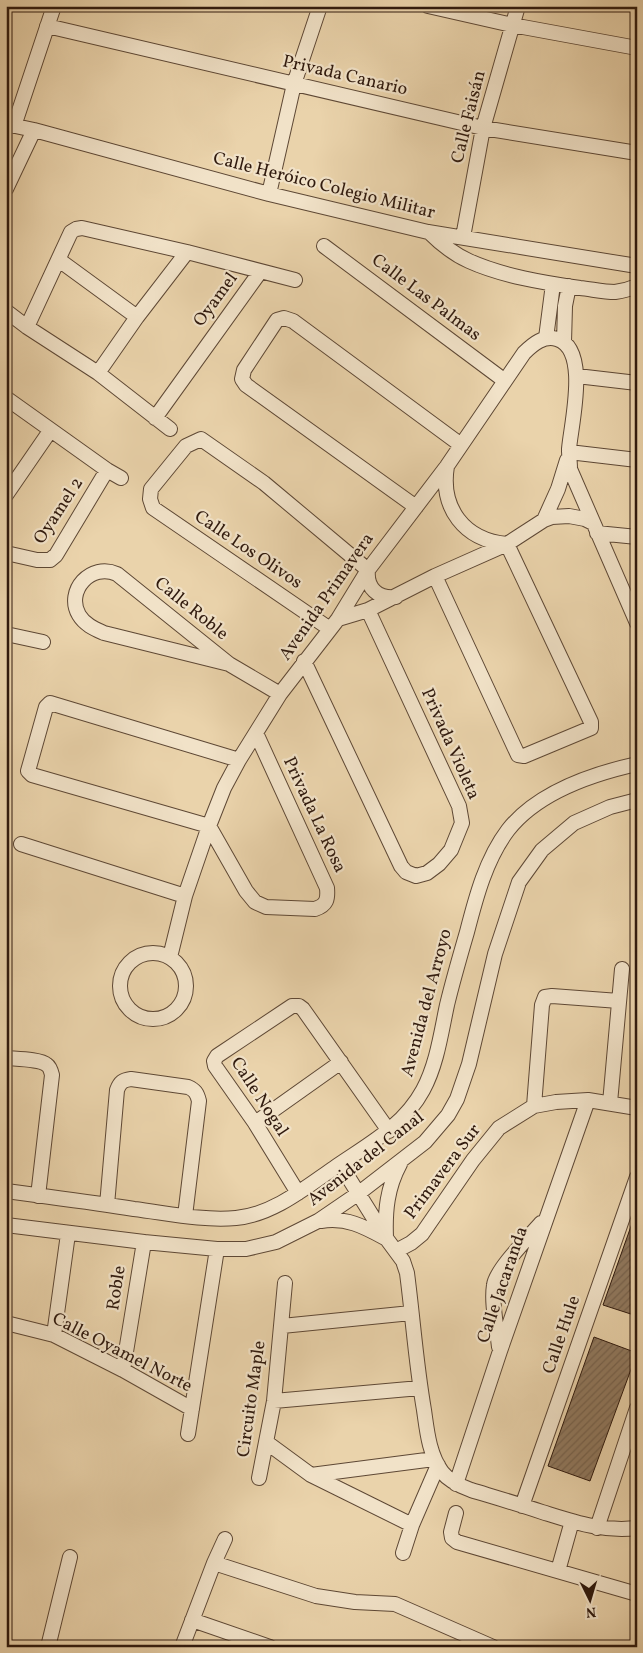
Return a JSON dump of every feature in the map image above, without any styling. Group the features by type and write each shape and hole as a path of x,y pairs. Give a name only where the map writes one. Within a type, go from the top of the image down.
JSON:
{"street":[{"path":"10,125 54,6"},
{"path":"269,194 294,84 320,6"},
{"path":"428,6 637,48"},
{"name":"Calle Faisán","path":"463,237 483,128 518,6"},
{"name":"Privada Canario","path":"47,26 483,128 637,153"},
{"name":"Calle Heróico Colegio Militar","path":"10,125 269,194 428,232 637,266"},
{"path":"6,189 34,130"},
{"name":"Oyamel","path":"27,327 71,232 76,229 82,228 187,252 260,272 155,418"},
{"path":"428,232 446,248 470,262 493,270 553,284 615,292 637,286"},
{"name":"Calle Las Palmas","path":"324,246 505,381"},
{"path":"98,373 137,317 187,252"},
{"path":"59,260 137,317"},
{"path":"260,272 295,280"},
{"path":"553,284 546,338 554,338 568,345 574,355 577,376 569,452 570,469 635,617"},
{"path":"564,342 565,306 569,286"},
{"path":"6,311 27,327 98,373 170,429"},
{"path":"416,507 246,385 242,378 244,370 277,320 284,318 293,321 461,445"},
{"name":"Avenida Primavera","path":"170,957 185,896 209,826 224,788 239,760 280,694 334,624 368,570 447,466 529,348 546,338"},
{"path":"577,376 637,383"},
{"name":"Oyamel 2","path":"6,398 121,478"},
{"path":"6,495 50,430"},
{"name":"Calle Los Olivos","path":"334,624 153,508 150,499 151,489 186,446 201,439 264,483 368,570"},
{"path":"569,452 637,460"},
{"path":"544,520 558,489 569,452"},
{"path":"447,466 446,494 458,519 464,526 480,537 497,543 507,544"},
{"name":"Oyamel 2","path":"6,554 37,560 50,560 56,555 107,470"},
{"path":"334,624 368,610 435,576 507,544 544,520 552,517 569,516 585,520 595,528 637,537"},
{"path":"435,576 518,755 524,756 588,730 592,725 591,722 507,544"},
{"path":"368,570 368,581 374,591 384,597 396,597"},
{"name":"Calle Roble","path":"229,664 104,633 92,628 83,621 77,611 76,597 80,586 86,576 97,571 110,571 117,574 229,664 280,694"},
{"name":"Privada Violeta","path":"304,661 401,866 406,872 416,876 427,873 439,864 451,850 462,822 459,806 368,610"},
{"path":"6,634 43,642"},
{"path":"209,826 29,773 28,768 47,704 53,703 239,760"},
{"name":"Privada La Rosa","path":"209,826 254,902 266,907 315,909 322,907 327,901 328,888 256,734"},
{"name":"Avenida del Arroyo","path":"6,1191 185,1216 220,1218 238,1218 268,1209 298,1193 389,1131 401,1121 423,1090 432,1068 478,892 490,861 508,830 536,804 553,794 588,778 637,764"},
{"name":"Avenida del Canal","path":"6,1225 144,1242 217,1249 246,1249 262,1247 276,1242 318,1221 359,1193 424,1142 439,1127 457,1099 469,1064 495,954 518,882 542,850 574,823 610,808 637,800"},
{"path":"21,844 185,896"},
{"path":"146,954 162,954 170,957 176,962 185,976 186,984 182,1000 178,1007 164,1016 148,1018 140,1016 127,1006 123,999 120,983 122,974 131,961 146,954"},
{"path":"610,1103 622,968"},
{"path":"534,1106 544,997 552,996 619,1002"},
{"name":"Calle Nogal","path":"298,1193 215,1066 214,1061 217,1056 292,1006 299,1006 389,1131"},
{"path":"6,1058 41,1062 46,1064 52,1075 38,1196"},
{"path":"254,1123 341,1062"},
{"path":"106,1205 117,1090 119,1084 124,1080 131,1079 188,1087 194,1089 198,1094 185,1216"},
{"name":"Primavera Sur","path":"396,1251 411,1243 422,1234 473,1160 499,1128 534,1106 556,1102 588,1100 637,1108"},
{"name":"Calle Jacaranda","path":"456,1484 546,1217 588,1100"},
{"path":"386,1238 387,1197 402,1160"},
{"path":"340,1164 386,1238 403,1261 407,1273 420,1388 429,1439 436,1462 443,1474 456,1484 597,1528 614,1530 637,1528"},
{"name":"Calle Hule","path":"522,1506 637,1177"},
{"path":"500,1351 493,1297 494,1283 499,1272 546,1217"},
{"path":"318,1221 332,1219 351,1221 386,1238"},
{"path":"54,1335 68,1234"},
{"name":"Roble","path":"123,1370 144,1242"},
{"path":"188,1434 217,1249"},
{"name":"Circuito Maple","path":"259,1478 274,1401 285,1284"},
{"path":"282,1326 411,1313"},
{"name":"Calle Oyamel Norte","path":"6,1323 54,1335 123,1370 192,1409"},
{"path":"274,1401 420,1388"},
{"path":"597,1528 637,1408"},
{"path":"266,1442 311,1475 412,1525"},
{"path":"311,1475 436,1462"},
{"path":"403,1553 436,1462"},
{"path":"456,1513 451,1532 452,1538 457,1542 637,1594"},
{"path":"558,1571 572,1521"},
{"path":"182,1647 225,1539"},
{"path":"48,1647 70,1557"},
{"path":"214,1563 316,1596 355,1602 395,1604 493,1647"},
{"path":"192,1620 270,1647"}],"building":[{"path":"635,1215 637,1216 637,1316 603,1305"},
{"path":"594,1337 637,1353 590,1481 548,1466"}]}
